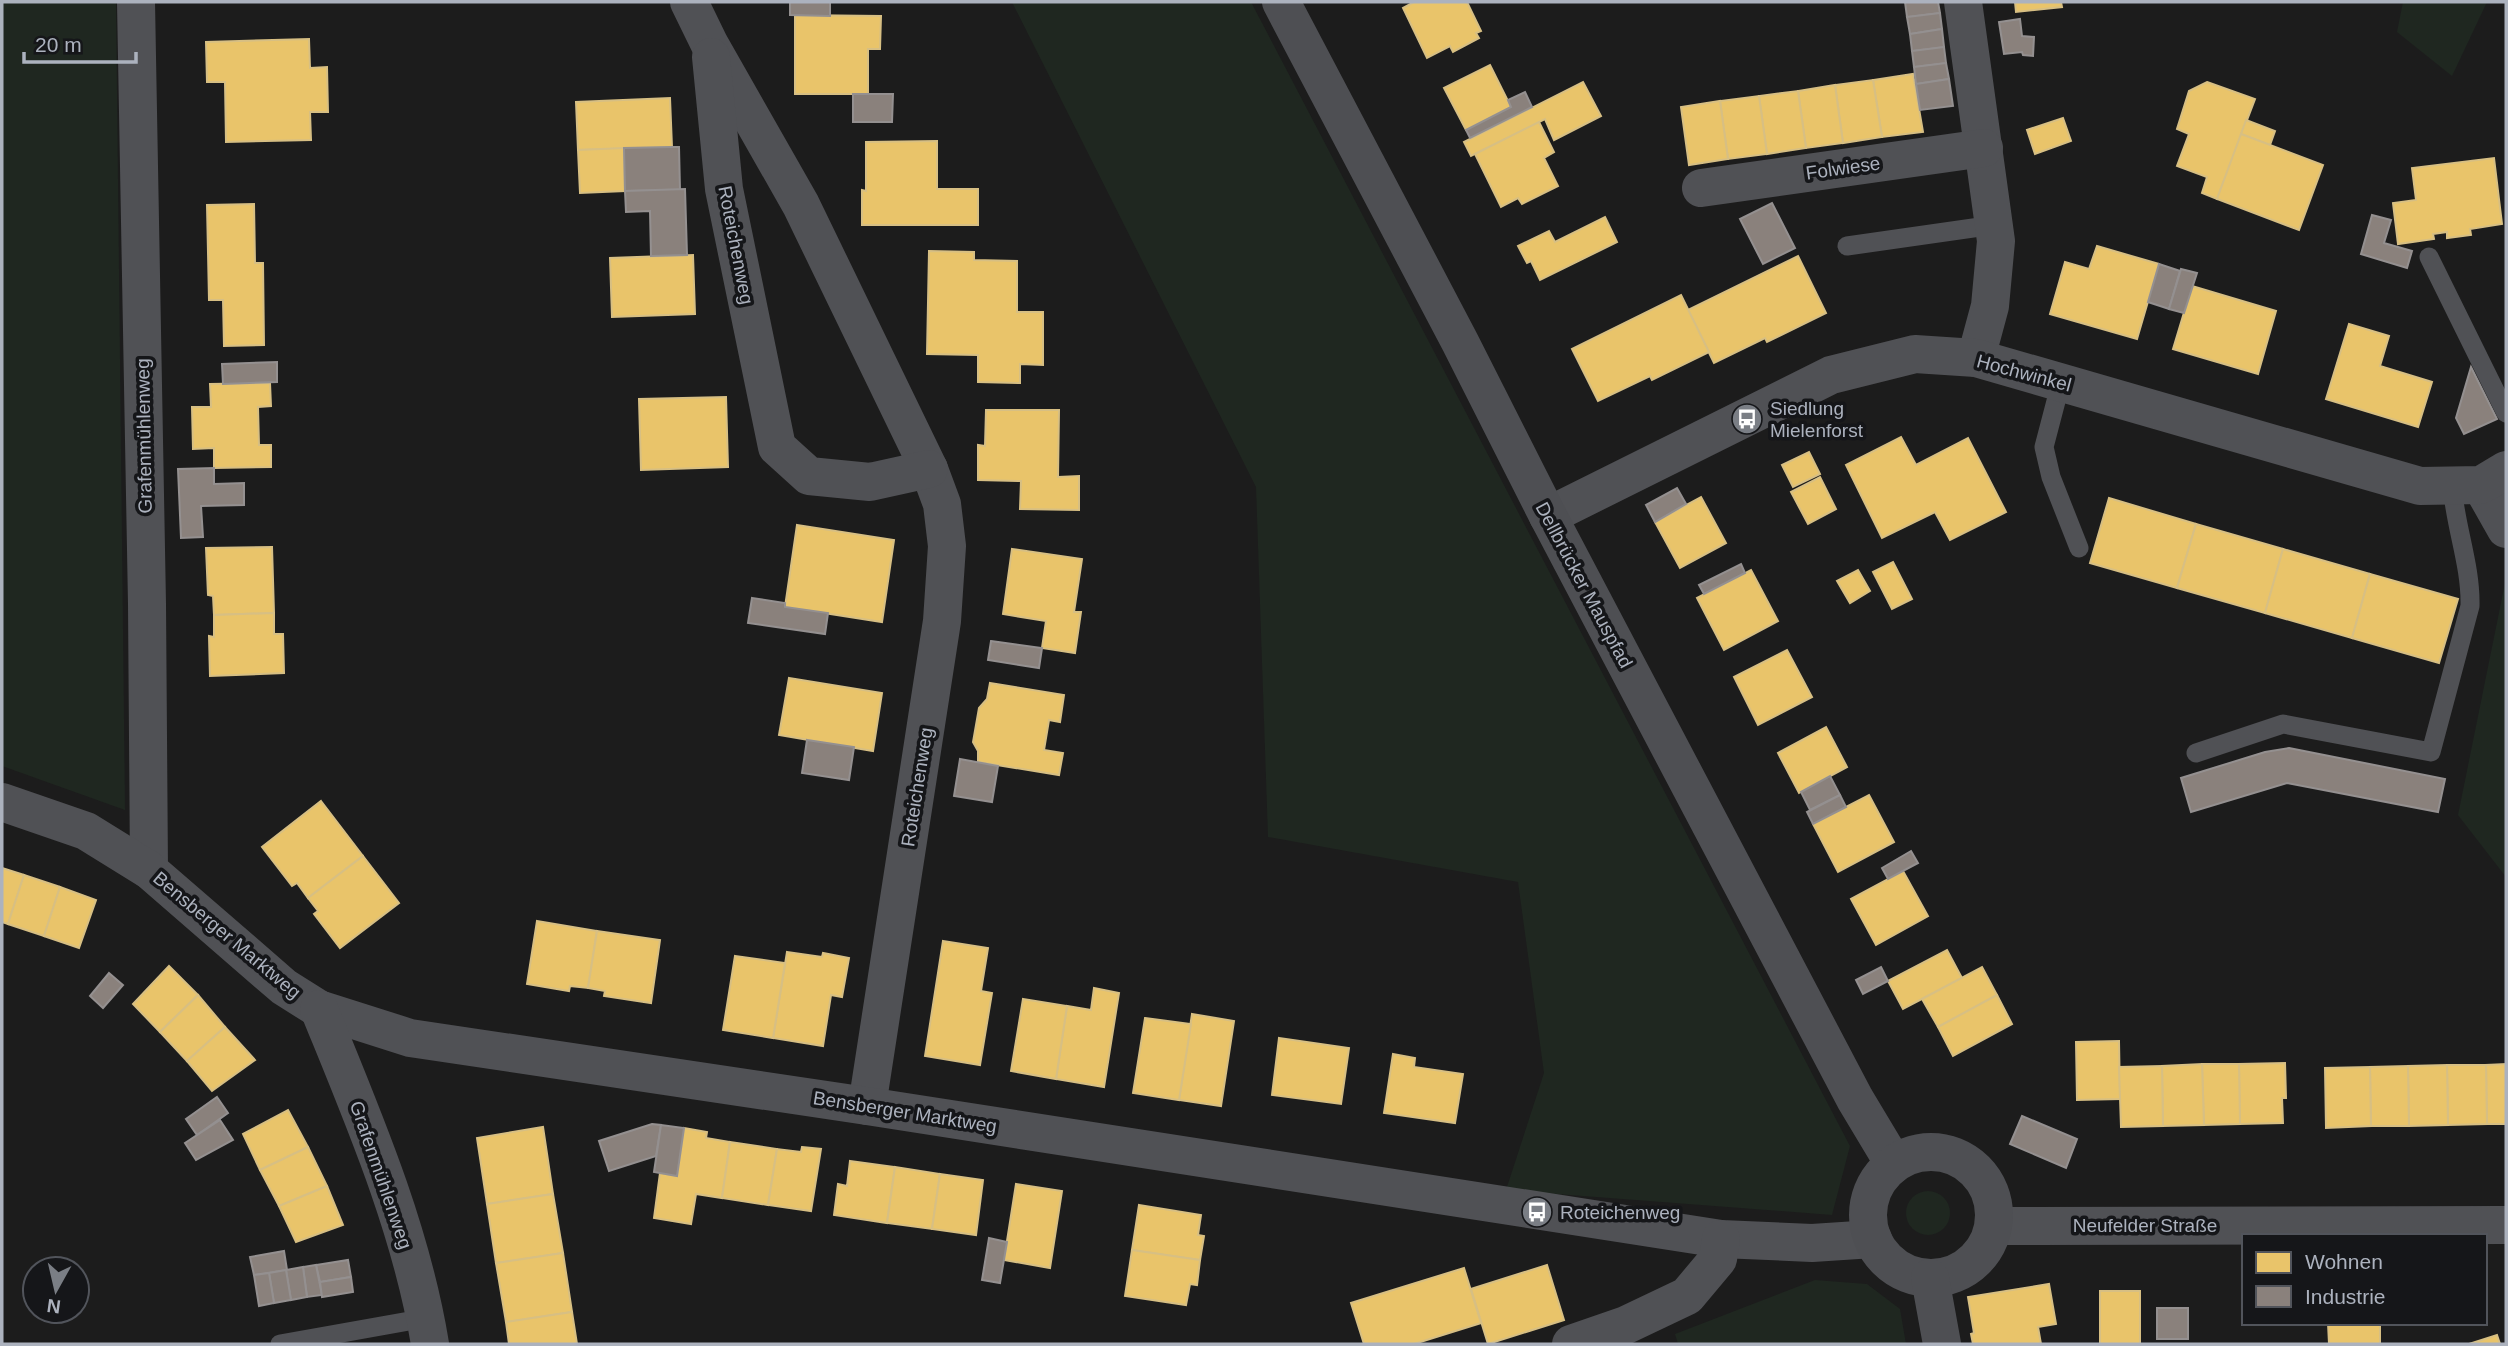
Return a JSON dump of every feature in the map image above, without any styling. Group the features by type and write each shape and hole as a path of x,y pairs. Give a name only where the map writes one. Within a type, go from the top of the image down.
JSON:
{"main road":[{"name":"Dellbrücker Mauspfad","path":"1282,2 1461,342 1548,516 1855,1099 1894,1164"},
{"path":"1935,1153 1955,1157 1973,1169 1987,1185 1994,1205 1994,1226 1986,1247 1972,1264 1952,1275 1930,1278 1913,1276 1882,1255 1873,1239 1868,1219 1871,1198 1880,1179 1894,1164 1913,1155 1935,1153"},
{"path":"1930,1278 1942,1344"}],"street":[{"name":"Grafenmühlenweg","path":"136,2 149,870"},
{"name":"Roteichenweg","path":"689,2 710,45 801,205 929,469 942,504 947,546 943,621 867,1105"},
{"path":"1963,2 1996,241 1990,306 1976,358"},
{"name":"Roteichenweg","path":"710,45 724,189 777,447 809,475 870,482 929,469"},
{"name":"Folwiese","path":"1701,188 1984,148"},
{"name":"Hochwinkel","path":"1548,516 1831,375 1915,354 1976,358 2420,486 2480,480"},
{"path":"2480,480 2506,529"},
{"name":"Bensberger Marktweg","path":"2,802 86,831 149,870 284,987 318,1009 410,1038 867,1105 1721,1239 1812,1243 1873,1239"},
{"name":"Grafenmühlenweg","path":"318,1009 377,1152 422,1301 428,1331"},
{"name":"Neufelder Straße","path":"1994,1226 2506,1225"},
{"path":"1571,1344 1626,1325 1687,1296 1718,1259 1721,1239"}],"lane":[{"path":"1847,246 1994,225"},
{"path":"2429,257 2506,413"},
{"path":"2061,382 2045,447 2051,477 2079,548"},
{"path":"2196,753 2283,724 2431,752 2470,606 2470,582 2454,511 2480,480"},
{"path":"280,1344 428,1331"}],"shaded area":[{"path":"2,2 116,2 125,810 2,766"},
{"path":"1012,2 1251,2 1850,1146 1832,1215 1506,1190 1544,1073 1518,882 1268,837 1256,487"},
{"path":"2403,2 2487,2 2452,76 2397,32"},
{"path":"2506,578 2506,877 2458,815"},
{"path":"1928,1191 1944,1197 1950,1213 1944,1229 1928,1235 1912,1229 1906,1213 1912,1197"},
{"path":"1815,1280 1867,1284 1900,1309 1906,1344 1678,1344 1675,1334"}],"building: Wohnen":[{"path":"1414,2 1467,2 1481,31 1476,33 1479,38 1453,52 1450,46 1427,58 1403,8"},
{"path":"2015,2 2061,2 2062,7 2016,12"},
{"path":"795,15 881,16 880,49 868,49 868,94 795,94"},
{"path":"309,39 310,68 327,67 328,112 310,112 311,140 226,142 225,82 207,82 206,42"},
{"path":"1490,65 1511,107 1466,130 1444,88"},
{"path":"1913,74 1923,132 1882,137 1873,80"},
{"path":"1873,80 1882,137 1843,143 1835,85"},
{"path":"1583,82 1601,116 1554,140 1545,119 1471,156 1464,142"},
{"path":"2207,82 2255,99 2217,199 2202,193 2207,177 2177,166 2189,134 2177,129 2189,91"},
{"path":"1835,85 1843,143 1806,148 1798,91"},
{"path":"1798,91 1806,148 1767,154 1759,96"},
{"path":"1759,96 1767,154 1728,159 1720,101"},
{"path":"670,98 672,147 578,150 576,102"},
{"path":"1720,101 1728,159 1689,165 1681,107"},
{"path":"2063,118 2071,141 2035,154 2027,130"},
{"path":"2246,120 2275,131 2270,145 2241,134"},
{"path":"1539,122 1554,152 1544,158 1558,186 1522,204 1518,198 1501,207 1475,154"},
{"path":"2241,134 2323,165 2299,230 2217,199"},
{"path":"937,141 937,189 978,189 978,225 862,225 862,190 866,191 866,142"},
{"path":"624,148 625,191 580,193 578,150"},
{"path":"2494,158 2502,224 2470,229 2471,235 2447,238 2447,232 2433,234 2434,239 2398,244 2393,203 2416,200 2412,168"},
{"path":"254,204 255,263 263,263 264,345 224,346 223,300 209,300 207,205"},
{"path":"1605,217 1617,242 1540,280 1531,261 1527,263 1518,246 1549,231 1555,242"},
{"path":"2097,246 2159,264 2137,339 2050,314 2065,262 2089,269"},
{"path":"929,251 974,252 974,260 1017,261 1017,312 1043,312 1043,365 1020,364 1020,383 978,382 978,355 927,354"},
{"path":"693,255 695,314 612,317 610,258"},
{"path":"1798,256 1826,313 1767,342 1765,338 1714,363 1688,310"},
{"path":"2192,286 2276,311 2258,374 2173,349"},
{"path":"1681,295 1709,352 1652,380 1650,376 1598,401 1572,349"},
{"path":"2349,324 2389,336 2380,366 2432,382 2418,427 2326,399"},
{"path":"270,383 271,406 258,407 259,445 271,445 271,467 214,468 214,448 193,449 192,407 211,407 210,384"},
{"path":"726,397 728,467 641,470 639,399"},
{"path":"986,410 1059,410 1058,477 1079,476 1079,510 1020,509 1021,481 978,480 978,445 985,446"},
{"path":"1901,437 1916,465 1968,438 2006,512 1950,540 1935,512 1882,538 1846,465"},
{"path":"1809,452 1820,474 1793,487 1782,465"},
{"path":"1820,477 1836,509 1808,524 1791,492"},
{"path":"1701,497 1726,543 1680,568 1655,522"},
{"path":"2109,498 2196,524 2177,588 2090,563"},
{"path":"2196,524 2283,549 2265,613 2177,588"},
{"path":"797,525 894,540 882,622 785,607"},
{"path":"272,547 274,613 214,615 213,596 208,595 206,548"},
{"path":"1012,549 1082,559 1074,612 1081,612 1075,653 1042,648 1046,621 1003,614"},
{"path":"2283,549 2370,574 2352,638 2265,613"},
{"path":"1893,562 1912,599 1892,609 1873,572"},
{"path":"1751,570 1778,621 1724,650 1697,598"},
{"path":"1858,570 1870,591 1850,603 1837,581"},
{"path":"2370,574 2458,599 2439,663 2352,638"},
{"path":"274,613 274,634 283,634 284,673 210,676 209,636 214,637 214,615"},
{"path":"1787,650 1812,697 1758,725 1734,677"},
{"path":"789,678 882,693 873,751 779,735"},
{"path":"990,683 1064,695 1060,722 1049,720 1044,750 1063,753 1059,775 978,762 978,751 973,742 979,708 987,699"},
{"path":"1826,727 1847,767 1799,793 1778,753"},
{"path":"1869,795 1894,842 1838,872 1813,824"},
{"path":"321,801 363,856 308,898 297,883 292,886 262,847"},
{"path":"363,856 399,903 340,948 314,914 318,911 308,898"},
{"path":"2,868 24,875 8,924 2,922"},
{"path":"1903,871 1928,916 1876,945 1851,899"},
{"path":"24,875 60,887 44,936 8,924"},
{"path":"60,887 96,900 79,948 44,936"},
{"path":"537,921 597,931 588,988 570,986 569,991 527,984"},
{"path":"597,931 660,940 651,1003 604,996 605,991 588,988"},
{"path":"943,941 988,948 981,991 992,993 980,1065 925,1056"},
{"path":"1947,950 1962,978 1903,1009 1888,981"},
{"path":"787,952 822,957 823,953 849,958 842,997 831,995 823,1046 773,1038"},
{"path":"735,956 785,963 773,1038 723,1030"},
{"path":"169,966 198,995 160,1032 133,1004"},
{"path":"1982,967 1997,995 1938,1027 1922,999"},
{"path":"1094,988 1119,993 1104,1087 1056,1079 1067,1006 1091,1010"},
{"path":"198,995 225,1027 187,1061 160,1032"},
{"path":"1997,995 2012,1024 1953,1056 1938,1027"},
{"path":"1023,999 1067,1006 1056,1079 1011,1071"},
{"path":"1192,1014 1234,1021 1221,1106 1179,1100"},
{"path":"1145,1018 1191,1024 1179,1100 1133,1093"},
{"path":"225,1027 255,1060 212,1091 187,1061"},
{"path":"1279,1038 1349,1048 1341,1104 1272,1095"},
{"path":"2119,1041 2120,1099 2077,1100 2076,1042"},
{"path":"1393,1054 1415,1058 1414,1067 1463,1074 1455,1123 1384,1113"},
{"path":"2285,1063 2286,1098 2282,1098 2283,1123 2240,1124 2239,1064"},
{"path":"2202,1064 2239,1064 2240,1124 2204,1125"},
{"path":"2202,1064 2204,1125 2163,1126 2162,1066"},
{"path":"2506,1064 2506,1124 2487,1124 2486,1065"},
{"path":"2447,1065 2486,1065 2487,1124 2448,1125"},
{"path":"2447,1065 2448,1125 2409,1126 2408,1066"},
{"path":"2162,1066 2163,1126 2121,1127 2119,1067"},
{"path":"2408,1066 2409,1126 2371,1126 2370,1067"},
{"path":"2370,1067 2371,1126 2326,1128 2325,1068"},
{"path":"288,1110 308,1147 260,1170 243,1134"},
{"path":"543,1127 553,1194 487,1204 477,1138"},
{"path":"684,1128 707,1132 706,1138 730,1142 722,1198 696,1194 691,1224 654,1218 660,1173 677,1176"},
{"path":"730,1142 777,1149 768,1205 722,1198"},
{"path":"308,1147 327,1186 279,1206 260,1170"},
{"path":"802,1147 821,1149 811,1211 768,1205 777,1149 801,1152"},
{"path":"850,1161 895,1167 887,1223 834,1215 838,1184 847,1186"},
{"path":"895,1167 940,1174 932,1229 887,1223"},
{"path":"940,1174 983,1180 976,1235 932,1229"},
{"path":"1016,1184 1062,1191 1050,1268 1004,1260"},
{"path":"327,1186 343,1225 296,1242 279,1206"},
{"path":"553,1194 563,1253 496,1263 487,1204"},
{"path":"1139,1205 1201,1215 1198,1235 1204,1236 1200,1260 1132,1250"},
{"path":"1132,1250 1200,1260 1197,1285 1190,1284 1186,1305 1125,1296"},
{"path":"563,1253 572,1312 506,1322 496,1263"},
{"path":"1547,1265 1564,1320 1488,1344 1471,1289"},
{"path":"1464,1268 1481,1323 1414,1344 1364,1344 1351,1303"},
{"path":"2049,1284 2056,1324 2038,1327 2041,1344 1973,1344 1971,1334 1974,1333 1968,1297"},
{"path":"2100,1291 2140,1291 2140,1344 2100,1344"},
{"path":"572,1312 577,1344 509,1344 506,1322"},
{"path":"2328,1325 2380,1325 2380,1344 2329,1344"},
{"path":"2497,1335 2500,1344 2469,1344"}],"building: Industrie":[{"path":"790,2 830,2 830,16 790,15"},
{"path":"1905,2 1938,2 1940,13 1907,17"},
{"path":"1940,13 1942,29 1910,34 1907,17"},
{"path":"2020,19 2022,36 2034,37 2033,56 2023,55 2022,52 2004,54 1999,22"},
{"path":"1942,29 1944,47 1912,51 1910,34"},
{"path":"1944,47 1946,63 1914,67 1912,51"},
{"path":"1946,63 1949,79 1916,84 1914,67"},
{"path":"1949,79 1953,106 1920,110 1916,84"},
{"path":"1525,92 1532,107 1470,138 1466,130 1511,107 1508,100"},
{"path":"853,94 893,94 892,122 853,122"},
{"path":"679,147 680,190 625,191 624,148"},
{"path":"685,189 687,255 651,256 650,211 626,212 625,191"},
{"path":"1772,203 1795,248 1763,264 1740,219"},
{"path":"2372,215 2391,220 2384,243 2412,251 2407,268 2361,254"},
{"path":"2159,264 2180,271 2169,309 2148,302"},
{"path":"2181,269 2197,273 2184,313 2169,309"},
{"path":"277,362 277,382 223,384 222,364"},
{"path":"2471,367 2497,419 2464,434 2456,418"},
{"path":"214,468 214,484 244,483 244,505 201,506 203,537 181,538 178,469"},
{"path":"1677,488 1686,504 1655,522 1646,505"},
{"path":"1741,564 1745,573 1704,594 1699,585"},
{"path":"752,598 785,603 785,607 828,613 825,634 748,623"},
{"path":"991,641 1042,648 1039,668 988,660"},
{"path":"807,740 854,747 849,780 802,773"},
{"path":"2289,748 2445,779 2438,812 2287,783 2191,812 2181,778 2265,752"},
{"path":"960,759 998,766 992,802 954,796"},
{"path":"1830,776 1840,795 1810,810 1801,792"},
{"path":"1840,795 1846,807 1813,824 1807,812"},
{"path":"1911,851 1918,863 1888,879 1882,868"},
{"path":"1881,967 1888,981 1863,994 1856,980"},
{"path":"109,973 123,985 103,1008 90,996"},
{"path":"217,1097 228,1113 197,1135 186,1119"},
{"path":"2022,1116 2077,1139 2066,1168 2010,1144"},
{"path":"220,1120 233,1140 196,1160 185,1143"},
{"path":"652,1124 661,1125 656,1156 609,1171 599,1141"},
{"path":"661,1125 684,1128 677,1176 654,1172"},
{"path":"989,1238 1007,1242 1000,1283 982,1280"},
{"path":"284,1251 287,1270 254,1275 250,1257"},
{"path":"348,1260 351,1277 320,1282 316,1265"},
{"path":"316,1265 322,1295 307,1297 303,1267"},
{"path":"303,1267 307,1297 291,1300 286,1270"},
{"path":"286,1270 291,1300 274,1303 269,1273"},
{"path":"269,1273 274,1303 259,1306 254,1275"},
{"path":"351,1277 353,1292 322,1297 320,1282"},
{"path":"2157,1308 2188,1308 2188,1339 2157,1339"}],"place":[{"name":"Siedlung Mielenforst","path":"1747,419"},
{"name":"Roteichenweg","path":"1537,1212"}]}
